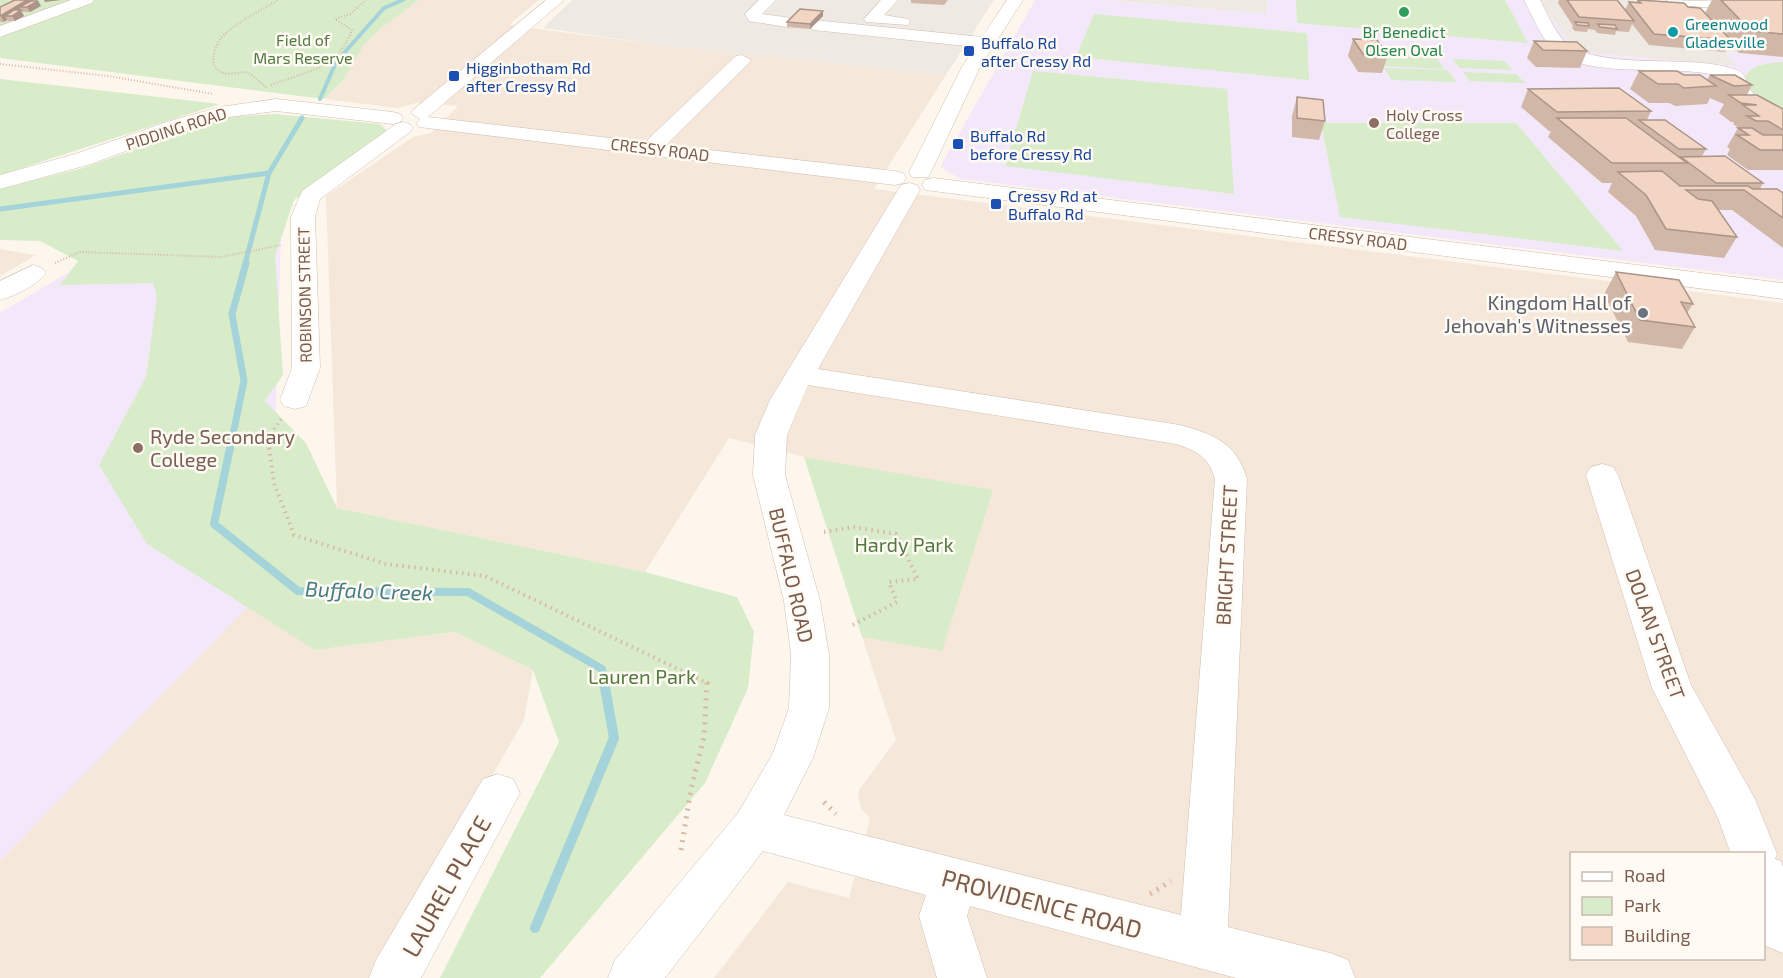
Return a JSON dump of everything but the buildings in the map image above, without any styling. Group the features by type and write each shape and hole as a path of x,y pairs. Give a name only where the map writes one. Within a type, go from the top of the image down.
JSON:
{"street":[{"path":"0,32 86,0"},
{"name":"ROBINSON STREET","path":"295,400 306,368 302,241 303,217 310,196 411,120 556,0"},
{"path":"768,0 753,14 755,18 791,22"},
{"path":"890,0 872,19 991,37"},
{"name":"BUFFALO ROAD","path":"633,978 754,828 792,758 810,708 810,654 802,602 769,475 771,435 785,400 914,181 971,67 1015,0"},
{"path":"1532,0 1558,45 1592,66 1607,71 1738,83 1752,102 1783,122"},
{"path":"1674,0 1783,8"},
{"path":"819,24 859,30 991,37"},
{"path":"651,148 742,60"},
{"name":"PIDDING ROAD","path":"0,182 82,159 177,125 227,111 276,105 411,120"},
{"name":"CRESSY ROAD","path":"411,120 651,148 1783,291"},
{"path":"0,292 33,273"},
{"name":"BRIGHT STREET","path":"800,375 1180,435 1220,451 1228,464 1231,478 1203,945"},
{"name":"DOLAN STREET","path":"1602,475 1672,688 1739,813 1753,852"},
{"name":"LAUREL PLACE","path":"394,978 498,793"},
{"name":"PROVIDENCE ROAD","path":"754,828 1330,978"},
{"path":"954,880 943,916 962,978"},
{"path":"1765,881 1783,929"}],"path":[{"path":"267,86 248,72 225,74 213,64 213,56 221,37 278,0"},
{"path":"260,90 336,60 349,45 352,30 334,19 350,14 366,0"},
{"path":"0,64 108,76 223,96"},
{"path":"33,273 80,252 221,257 302,241"},
{"path":"268,437 274,483 294,535 386,564 485,576 707,683 704,736 691,789 681,850"},
{"path":"824,532 861,528 896,534 918,579 889,582 897,602 851,626"},
{"path":"824,802 844,823"},
{"path":"1147,895 1171,883 1172,871"}],"shaded area":[{"path":"419,0 539,0 509,25 658,45 946,75 874,189 1783,303 1783,978 714,978 788,882 849,898 870,818 862,810 858,799 859,790 896,740 862,637 867,636 993,491 804,457 729,438 645,572 337,508 326,196 413,137 431,133 458,106 416,103 398,108 324,99 343,80 364,45 380,29"},
{"path":"572,0 994,0 946,75 658,45 543,28"},
{"name":"Holy Cross College","path":"1035,0 1105,0 1266,14 1267,0 1538,0 1577,52 1737,66 1725,52 1783,57 1783,280 960,179 940,167"},
{"path":"1105,0 1267,0 1267,14"},
{"path":"1538,0 1629,0 1694,5 1739,53 1726,52 1738,66 1577,52"},
{"name":"Ryde Secondary College","path":"281,232 271,583 0,861 0,313 84,263"},
{"path":"0,249 36,255 0,276"},
{"path":"245,603 315,650 455,632 533,670 524,720 376,978 0,978 0,857"}],"green space":[{"name":"Field of Mars Reserve","path":"0,0 419,0 380,29 364,45 343,80 324,99 0,58"},
{"name":"Br Benedict Olsen Oval","path":"1296,0 1505,0 1528,43 1297,23"},
{"path":"1094,14 1307,33 1309,80 1076,57"},
{"path":"1375,55 1436,58 1445,69 1382,66"},
{"path":"1452,59 1504,61 1513,70 1460,68"},
{"path":"1783,62 1783,118 1759,102 1744,81 1746,75 1754,68"},
{"path":"1384,68 1448,70 1457,82 1392,80"},
{"path":"1033,71 1227,89 1234,194 1005,166"},
{"path":"1463,72 1516,74 1525,83 1470,81"},
{"path":"0,79 220,104 0,175"},
{"name":"Lauren Park","path":"274,114 380,124 389,133 294,200 275,256 283,375 265,401 306,443 337,508 645,572 737,597 754,632 748,688 705,783 540,978 440,978 559,742 533,670 455,632 315,650 147,544 99,465 146,377 157,297 153,283 60,285 78,261 40,241 0,240 0,189 83,168 226,117"},
{"path":"1321,123 1516,123 1623,251 1340,217"},
{"name":"Hardy Park","path":"804,457 993,490 942,651 862,637"}],"waterway":[{"name":"Buffalo Creek","path":"320,99 336,62 384,8 403,0"},
{"name":"Buffalo Creek","path":"269,173 302,118"},
{"path":"0,209 269,173"},
{"name":"Buffalo Creek","path":"245,264 269,173"},
{"name":"Buffalo Creek","path":"230,449 244,381 232,314 246,263"},
{"name":"Buffalo Creek","path":"230,448 214,524 298,591 468,592 602,669 605,683"},
{"name":"Buffalo Creek","path":"535,928 614,738 604,682"}],"place":[{"name":"Br Benedict Olsen Oval","path":"1404,12"},
{"name":"Greenwood Gladesville","path":"1673,32"},
{"name":"Buffalo Rd after Cressy Rd","path":"969,51"},
{"name":"Higginbotham Rd after Cressy Rd","path":"454,76"},
{"name":"Holy Cross College","path":"1374,123"},
{"name":"Buffalo Rd before Cressy Rd","path":"958,144"},
{"name":"Cressy Rd at Buffalo Rd","path":"996,204"},
{"name":"Kingdom Hall of Jehovah's Witnesses","path":"1643,313"},
{"name":"Ryde Secondary College","path":"138,448"}]}
